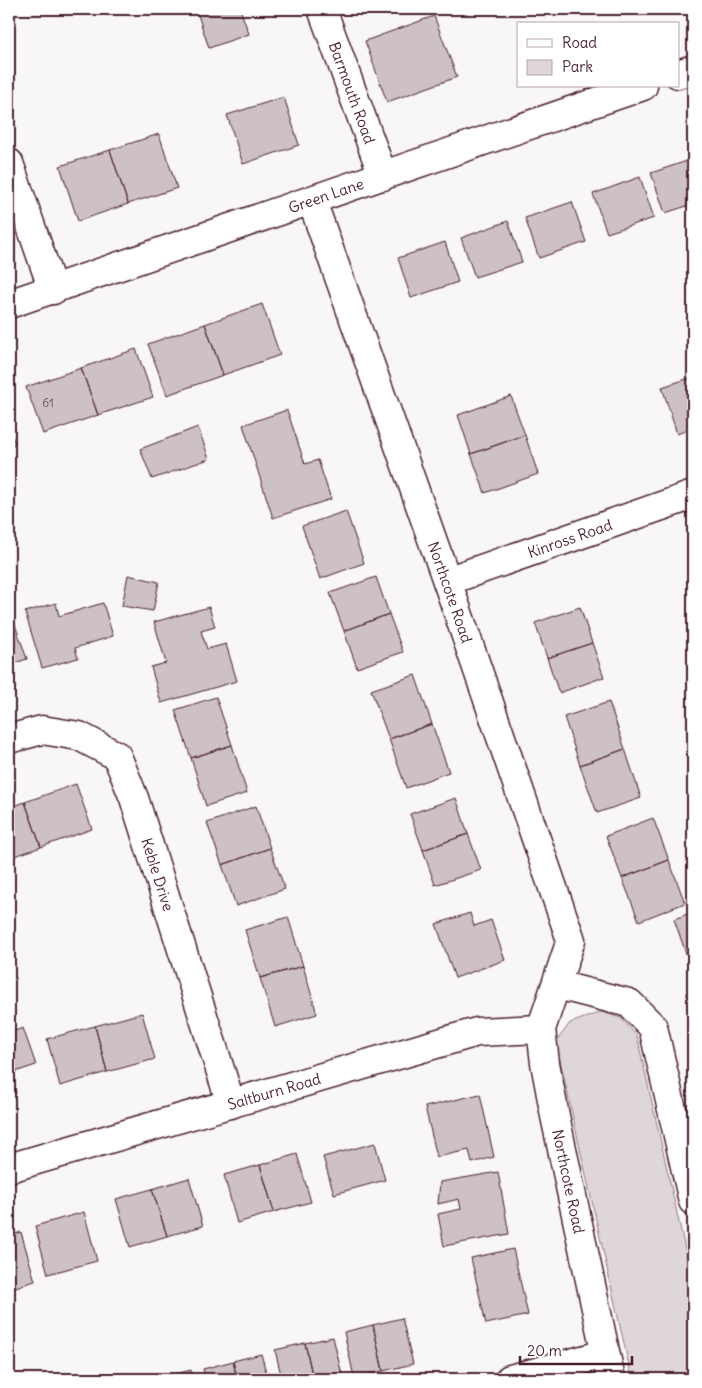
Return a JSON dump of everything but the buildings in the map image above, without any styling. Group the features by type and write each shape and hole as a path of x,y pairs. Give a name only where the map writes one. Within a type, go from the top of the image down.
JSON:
{"street":[{"name":"Barmouth Road","path":"322,9 382,176"},
{"path":"680,73 693,69"},
{"name":"Green Lane","path":"9,304 637,88"},
{"path":"9,163 53,290"},
{"name":"Northcote Road","path":"312,201 572,940 541,1028 548,1081 608,1366"},
{"name":"Kinross Road","path":"447,581 693,495"},
{"name":"Keble Drive","path":"9,739 42,730 78,736 117,756 134,798 231,1104"},
{"path":"557,985 629,1003 653,1027 693,1201"},
{"name":"Saltburn Road","path":"9,1168 477,1032 541,1028"},
{"path":"510,1379 608,1366"}],"green space":[{"path":"601,1012 621,1018 637,1036 693,1284 693,1379 632,1379 556,1042 570,1023"}]}
